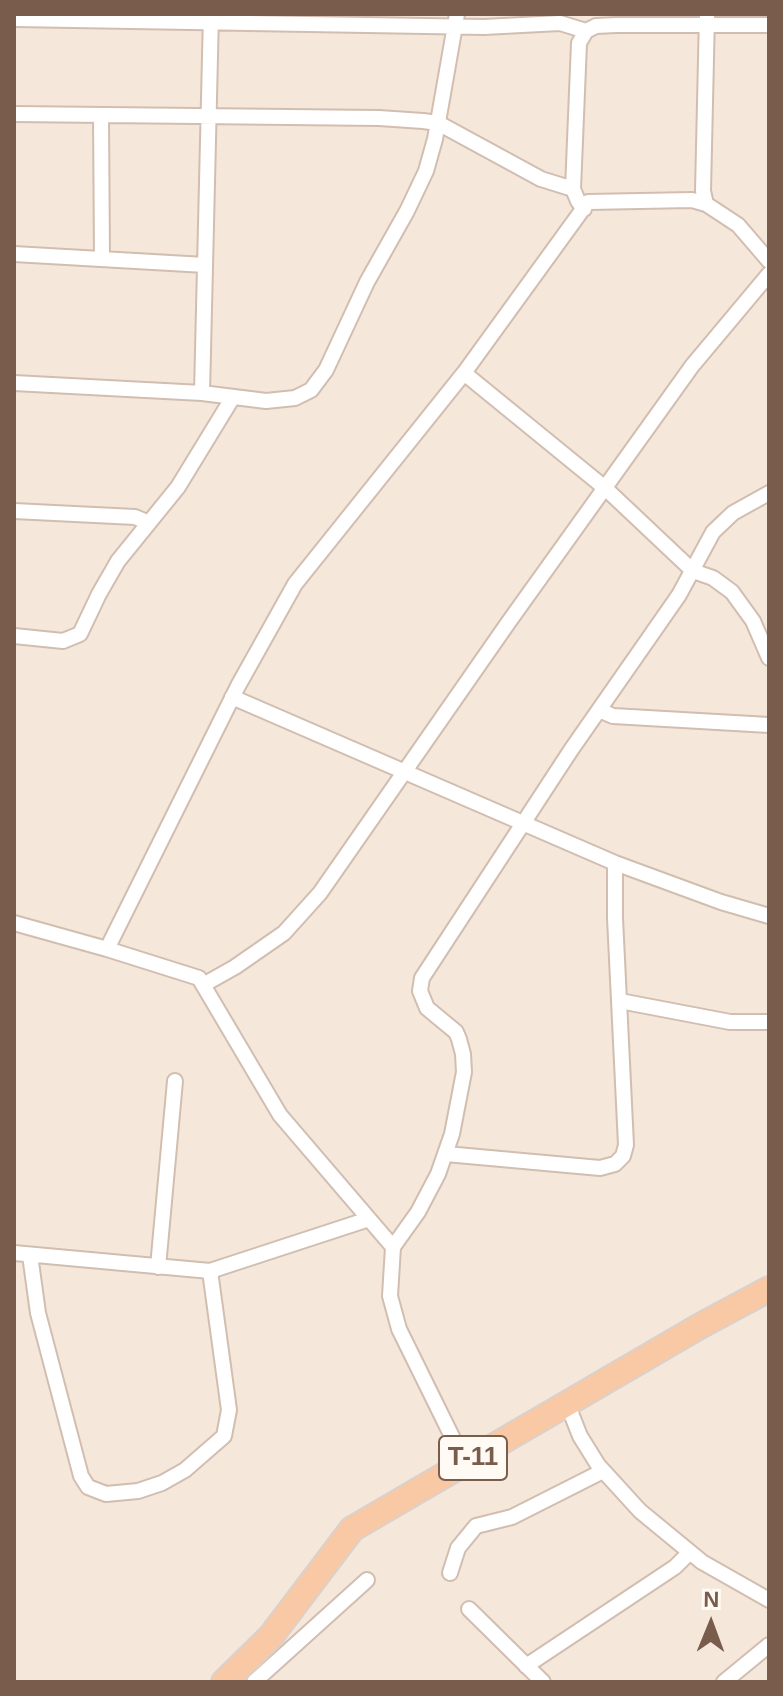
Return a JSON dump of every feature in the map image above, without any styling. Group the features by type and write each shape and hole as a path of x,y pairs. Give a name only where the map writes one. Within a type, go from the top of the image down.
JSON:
{"highway":[{"name":"T-11","path":"224,1682 281,1624 352,1529 769,1289"}],"street":[{"path":"202,393 211,18"},
{"path":"14,19 456,20 513,26 560,23 586,31"},
{"path":"14,383 202,393 266,401 303,395 317,384 367,282 417,191 431,155 456,20"},
{"path":"706,204 703,191 707,20"},
{"path":"584,209 573,189 579,43 586,31 596,26 707,20 769,25"},
{"path":"14,114 379,118 438,123 541,179 573,189"},
{"path":"101,115 102,259"},
{"path":"107,949 232,697 295,584 464,373 588,202 649,199 692,200 706,204 738,225 769,261"},
{"path":"14,254 205,265"},
{"path":"203,985 284,933 336,872 404,771 692,366 769,274"},
{"path":"464,373 605,488 693,571 713,578 732,592 753,621 769,658"},
{"path":"14,636 63,641 80,634 108,577 199,456 233,397"},
{"path":"465,1463 399,1329 390,1296 393,1247 418,1212 446,1154 460,1099 463,1054 456,1032 427,1008 421,997 421,985 426,972 599,710 679,595 706,541 722,521 769,493"},
{"path":"14,511 135,517 149,523"},
{"path":"232,697 615,863 769,916"},
{"path":"599,710 613,716 769,725"},
{"path":"446,1154 600,1168 611,1167 620,1161 626,1145 615,863"},
{"path":"14,923 199,978 280,1115 393,1247"},
{"path":"620,1001 730,1022 769,1022"},
{"path":"158,1267 175,1081"},
{"path":"14,1253 210,1271 369,1219"},
{"path":"30,1255 38,1313 81,1476 93,1491 106,1494 138,1491 162,1483 185,1470 224,1436 229,1410 210,1271"},
{"path":"567,1403 580,1436 603,1471 640,1511 689,1553 769,1600"},
{"path":"450,1573 458,1548 476,1526 512,1517 603,1471"},
{"path":"526,1666 675,1567 689,1553"},
{"path":"254,1682 367,1580"},
{"path":"469,1609 543,1682"},
{"path":"281,1624 299,1641"},
{"path":"724,1682 769,1645"}],"shaded area":[{"path":"14,14 769,14 769,1682 14,1682"}]}
